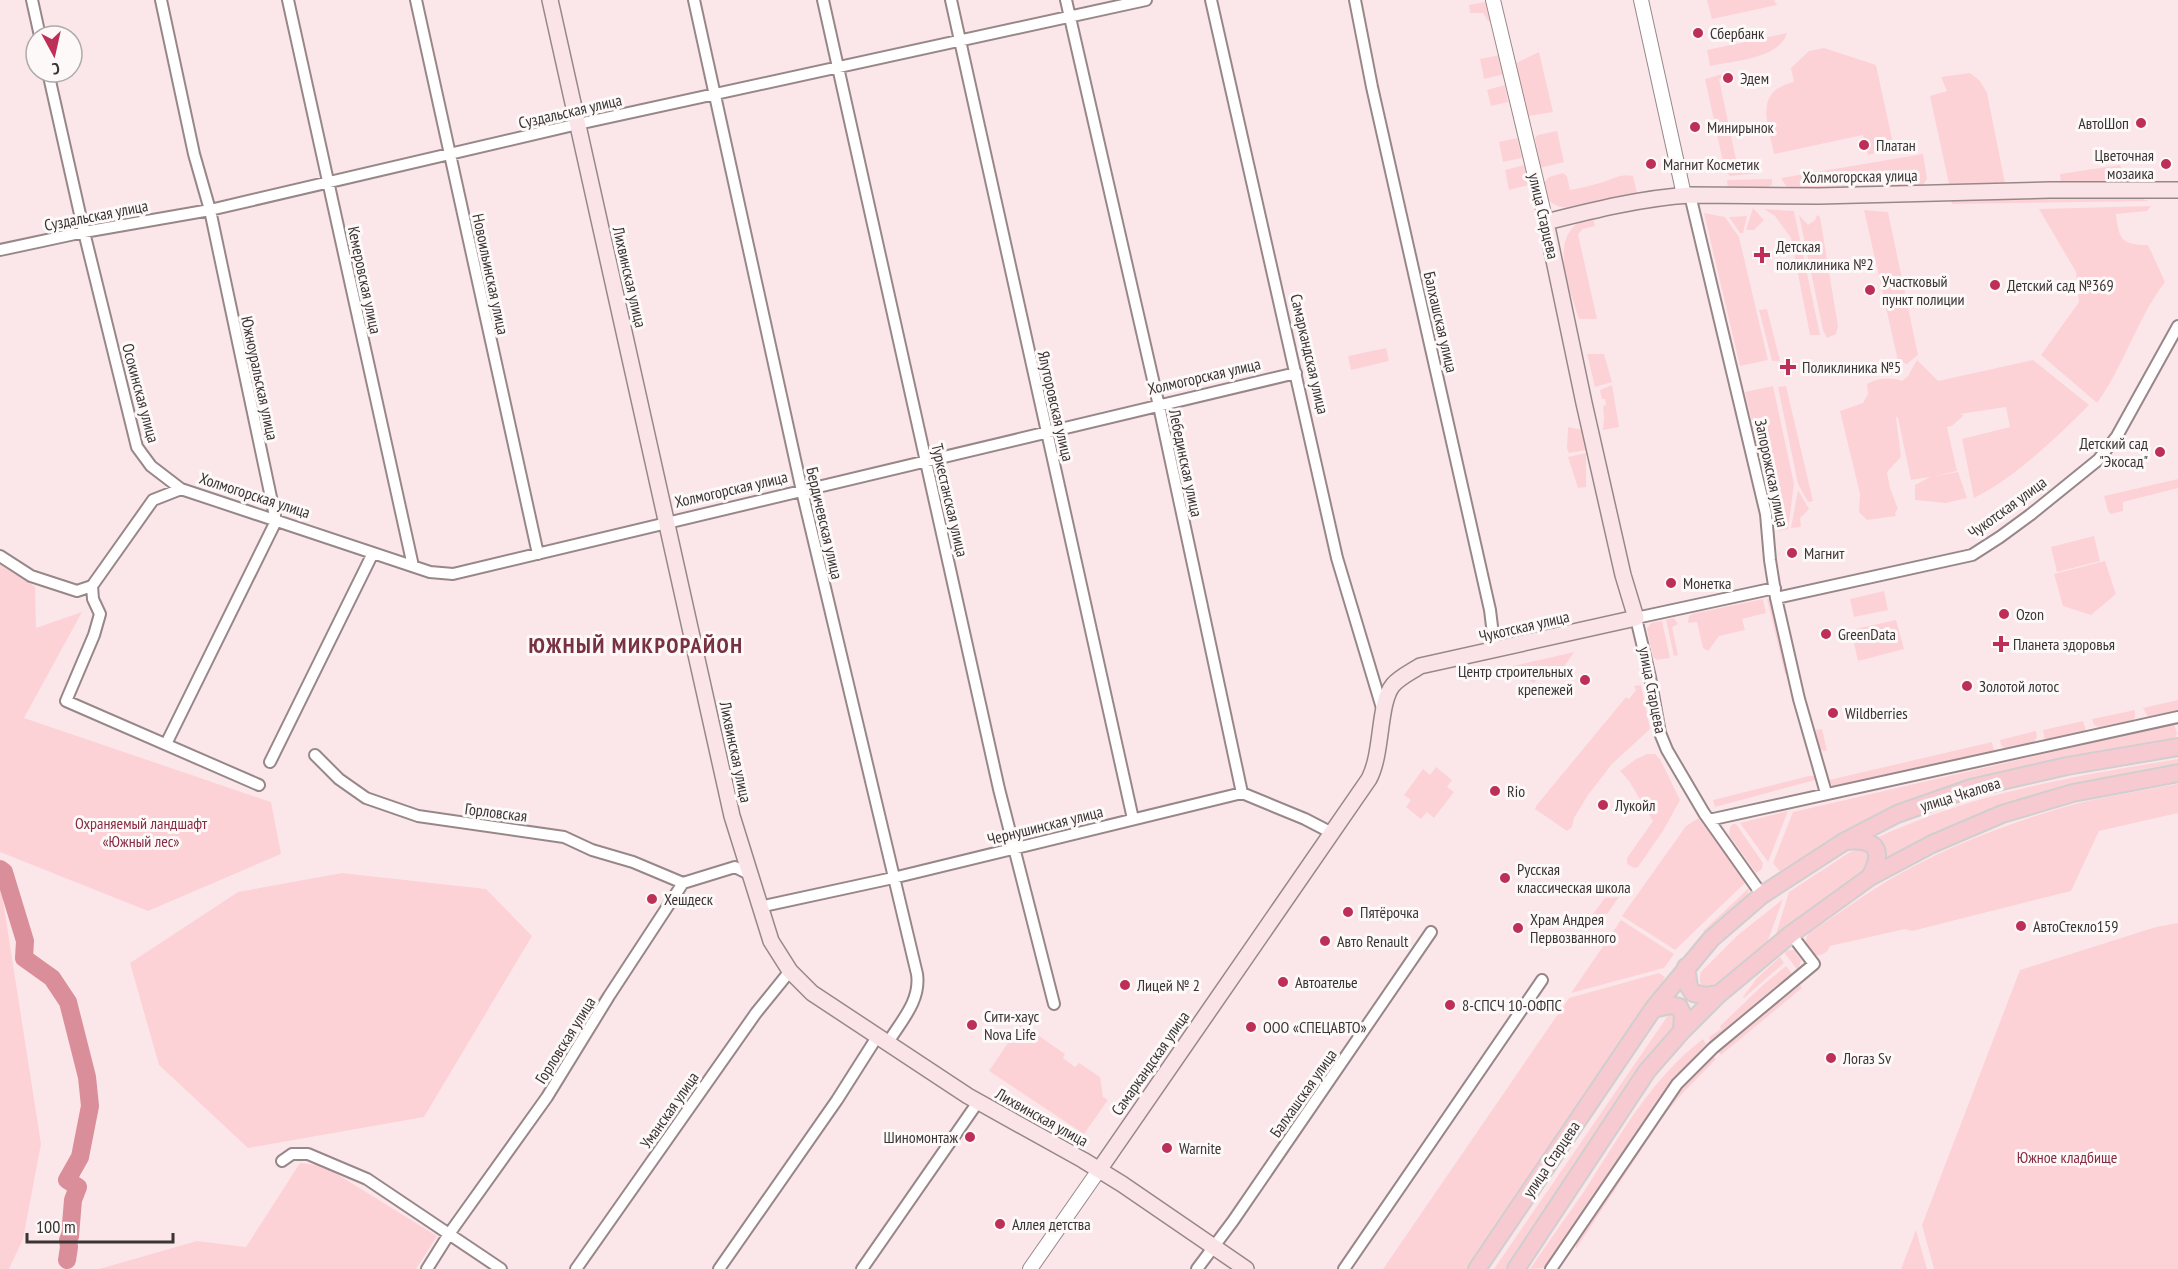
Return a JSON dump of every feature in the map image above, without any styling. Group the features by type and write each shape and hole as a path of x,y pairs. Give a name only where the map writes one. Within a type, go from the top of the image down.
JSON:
{"main road":[{"name":"Лихвинская улица","path":"550,0 732,816 771,941 790,971 818,998 978,1102 1099,1170 1245,1269"},
{"name":"Холмогорская улица","path":"1546,222 1626,203 1687,195 1819,196 2038,190 2178,190"},
{"name":"улица Старцева","path":"1546,222 1623,575 1636,618"},
{"name":"Чукотская улица","path":"1362,789 1377,758 1383,712 1392,686 1420,666 1636,618"},
{"name":"улица Чкалова","path":"1762,895 1845,841 1897,814 1971,788 2067,766 2178,747"},
{"name":"улица Чкалова","path":"1791,934 1870,877 1932,844 2002,814 2073,793 2178,773"},
{"name":"Самаркандская улица","path":"1099,1170 1362,789"},
{"path":"1845,841 1868,842 1876,848 1879,856 1870,877"},
{"name":"улица Старцева","path":"1477,1269 1653,1009 1711,939 1762,895"},
{"name":"улица Старцева","path":"1516,1269 1647,1071 1719,994 1791,934"},
{"path":"1686,967 1689,987 1693,993 1706,996 1719,994"},
{"path":"1653,1009 1671,1005 1679,1007 1684,1020 1682,1031"}],"street":[{"path":"32,0 37,24"},
{"name":"Южноуральская улица","path":"161,0 194,154 210,210 276,520"},
{"name":"Кемеровская улица","path":"288,0 412,566"},
{"name":"Новоильинская улица","path":"416,0 538,554"},
{"name":"Бердичевская улица","path":"693,0 802,491 918,984 913,1004 882,1040 837,1100 719,1269"},
{"name":"Туркестанская улица","path":"823,0 999,789 1054,1004"},
{"name":"Ялуторовская улица","path":"951,0 1133,819"},
{"name":"Лебединская улица","path":"1066,0 1159,406 1242,794"},
{"name":"Суздальская улица","path":"0,250 84,232 210,210 578,124 1146,0"},
{"name":"Самаркандская улица","path":"1210,0 1337,558 1383,712"},
{"name":"Балхашская улица","path":"1354,0 1490,610 1495,651"},
{"name":"улица Старцева","path":"1493,0 1546,222"},
{"name":"Запорожская улица","path":"1641,0 1766,514 1775,593 1799,699 1826,794"},
{"name":"Осокинская улица","path":"51,84 84,232 137,447 151,466 181,489"},
{"name":"Чукотская улица","path":"1636,618 1972,555 2030,515 2098,460 2117,436 2178,327"},
{"name":"Холмогорская улица","path":"181,489 429,572 453,574 1296,373"},
{"path":"0,556 31,576 77,591 92,586 153,500 181,489"},
{"path":"166,744 276,520"},
{"path":"270,762 373,553"},
{"path":"92,586 93,599 100,614 94,635 66,700 259,785"},
{"name":"улица Старцева","path":"1636,618 1660,733 1667,750 1709,820 1762,895"},
{"path":"1709,820 2178,717"},
{"name":"Горловская","path":"315,755 339,779 366,798 377,802 418,816 564,837 592,850 633,862 684,883"},
{"path":"1242,794 1305,819 1332,833"},
{"name":"Чернушинская улица","path":"759,907 893,878 1242,794"},
{"path":"684,883 735,867 751,875"},
{"name":"Горловская улица","path":"427,1269 449,1234 547,1097 609,996 684,883"},
{"name":"Балхашская улица","path":"1197,1269 1240,1212 1431,932"},
{"path":"1551,1269 1677,1084 1713,1048 1814,964 1791,934"},
{"name":"Уманская улица","path":"576,1269 756,1013 790,971"},
{"path":"1344,1269 1542,980"},
{"path":"862,1269 978,1102"},
{"path":"282,1161 292,1154 308,1154 367,1179 501,1269"},
{"name":"Самаркандская улица","path":"1030,1269 1099,1170"}],"green space":[{"path":"1707,0 1774,0 1777,5 1712,19"},
{"path":"1485,2 1493,22 1488,21 1483,13 1470,13 1469,5"},
{"path":"1787,33 1783,42 1766,54 1710,66 1707,50"},
{"path":"1824,48 1876,65 1894,148 1868,155 1863,135 1774,154 1767,120 1768,101 1781,86 1794,82 1791,68 1809,51"},
{"path":"1539,52 1553,112 1528,116 1516,63"},
{"path":"1500,55 1505,74 1484,79 1480,59"},
{"path":"1970,73 1980,81 1987,93 2005,183 1949,184 1930,96 1947,91 1941,77"},
{"path":"1723,74 1724,78 1719,79 1737,164 1756,160 1759,173 1730,176 1725,171 1705,79"},
{"path":"1505,85 1508,102 1491,106 1487,90"},
{"path":"1557,131 1564,162 1540,168 1535,138 1538,135"},
{"path":"1517,138 1522,158 1503,162 1499,142"},
{"path":"1923,154 1927,179 1922,186 1795,190 1786,186 1781,178"},
{"path":"1524,165 1529,185 1509,190 1505,170"},
{"path":"2120,165 2129,182 2061,186 2060,174"},
{"path":"1563,173 1567,176 1570,190 1620,176 1633,176 1637,193 1567,208 1562,207 1553,204 1547,198 1542,185 1549,177"},
{"path":"1772,179 1772,185 1766,188 1728,189 1727,180"},
{"path":"2140,198 2149,201 1952,204 1951,200"},
{"path":"2151,206 2147,211 2116,214 2117,223 2120,235 2127,242 2148,245 2165,282 2146,311 2115,374 2097,403 2041,355 2079,302 2076,272 2039,209"},
{"path":"1753,208 1764,220 1754,230 1746,230"},
{"path":"1764,209 1794,211 1820,335 1810,335 1791,238 1775,216"},
{"path":"1864,210 1888,212 1918,355 1907,364 1898,361"},
{"path":"1704,213 1725,217 1739,237 1768,360 1740,366"},
{"path":"1799,215 1808,225 1815,220 1817,215 1820,217 1838,326 1836,334 1827,338 1823,330"},
{"path":"1747,216 1743,233 1740,233 1729,217"},
{"path":"1593,217 1595,226 1583,229 1578,234 1597,319 1579,319 1566,276 1564,246 1569,233 1578,223"},
{"path":"1767,309 1780,361 1772,361 1759,310"},
{"path":"1386,348 1389,361 1351,370 1348,356"},
{"path":"1587,354 1604,354 1612,382 1595,387"},
{"path":"1917,360 1938,381 2033,360 2089,405 2020,468 2005,480 1974,498 1962,439 2010,427 2006,407 1960,414 1964,415 1952,426 1947,427 1957,471 1935,476 1958,472 1967,498 1946,503 1915,500 1915,485 1930,477 1911,480 1896,417 1901,457 1887,472 1898,509 1896,516 1867,520 1859,512 1860,494 1840,411 1863,403 1868,394 1867,384 1885,379 1902,381 1908,376"},
{"path":"1612,385 1619,427 1603,430 1603,406 1606,405 1600,390"},
{"path":"1773,386 1794,484 1788,529 1778,531 1745,392"},
{"path":"1786,386 1813,501 1808,502 1798,484 1778,387"},
{"path":"1568,427 1582,430 1587,450 1569,453 1567,448"},
{"path":"1586,453 1586,487 1578,488 1568,457"},
{"path":"2178,479 2178,488 2123,502 2123,511 2111,514 2108,511 2104,496"},
{"path":"1798,490 1809,509 1800,518 1801,527 1791,528"},
{"path":"2094,536 2100,561 2057,572 2051,547"},
{"name":"Охраняемый ландшафт «Южный лес»","path":"0,561 35,587 36,628 82,612 24,718 271,802 281,854 148,911 0,852"},
{"path":"2105,561 2116,594 2091,615 2063,606 2054,574"},
{"path":"1884,591 1888,610 1854,617 1850,599"},
{"path":"1773,598 1779,618 1775,621 1788,673 1785,674 1767,599"},
{"path":"1763,599 1766,613 1742,619 1745,630 1719,636 1708,651 1703,648 1697,622 1688,623 1689,616 1692,614"},
{"path":"1674,618 1678,624 1672,627 1678,655 1674,656 1666,620"},
{"path":"1896,620 1904,649 1858,661 1851,630"},
{"path":"1662,621 1670,658 1657,660 1653,657 1647,629 1651,623"},
{"path":"1574,652 1558,676 1554,677 1544,671 1534,683 1510,669 1500,669"},
{"path":"2024,681 2026,688 1994,696 1993,689"},
{"path":"1641,685 1650,729 1612,764 1588,795 1574,818 1572,827 1567,831 1535,809 1536,806 1626,697 1629,699 1636,690 1634,686"},
{"path":"2178,700 2178,710 2148,717 2143,708"},
{"path":"2135,710 2133,720 2099,727 2094,725 2092,719"},
{"path":"2083,721 2086,731 2045,741 2043,730"},
{"path":"2174,724 2177,733 2174,741 2049,762 1968,782 1888,810 1849,828 1823,843 1781,873 1773,863 1793,812"},
{"path":"1822,729 1827,750 1824,751 1819,748 1816,730"},
{"path":"2036,731 2037,737 2033,743 2006,749 2001,745 2000,740"},
{"path":"1992,742 1994,750 1989,752 1837,788 1833,787 1829,780"},
{"path":"1647,754 1655,754 1660,759 1680,800 1663,831 1638,867 1634,868 1627,864 1627,858 1653,821 1629,781 1620,771"},
{"path":"2178,759 2178,763 2065,787 1992,810 1922,840 1888,858 1882,842 1876,838 1950,809 2024,788"},
{"path":"1436,767 1452,780 1447,787 1454,792 1434,818 1427,812 1421,819 1406,807 1411,800 1404,795 1423,769 1430,775"},
{"path":"1816,776 1819,779 1715,807 1713,800"},
{"path":"2178,784 2178,813 2099,831 2071,891 1912,931 1905,929 1830,946 1826,952 1819,955 1814,956 1807,946 1808,934 1846,908 1905,871 1948,850 1993,831 2061,808 2104,797"},
{"path":"1788,811 1768,862 1740,823"},
{"path":"1702,816 1747,881 1675,950 1622,916 1686,826"},
{"path":"1733,824 1736,824 1763,863 1762,869 1756,873 1729,835"},
{"path":"1863,848 1870,853 1870,866 1776,934 1789,892 1850,852"},
{"path":"342,873 486,889 532,936 424,1117 248,1148 159,1065 130,963 238,892"},
{"path":"0,881 41,1144 23,1239 9,1269 0,1269"},
{"path":"1749,888 1748,895 1739,908 1705,932 1703,931"},
{"path":"1619,897 1607,914 1592,915 1605,898"},
{"path":"1783,899 1767,943 1716,988 1705,990 1700,982 1701,972 1738,935"},
{"path":"1621,920 1674,954 1664,968 1571,993"},
{"name":"Южное кладбище","path":"2178,923 2178,1269 1934,1269 1922,1225 2020,970 2156,927"},
{"path":"1794,950 1801,960 1798,971 1784,952"},
{"path":"1780,957 1784,963 1744,998 1757,978"},
{"path":"1786,966 1793,975 1710,1042 1709,1037 1721,1029 1720,1026"},
{"path":"1659,973 1665,977 1652,1004 1470,1269 1383,1269 1569,998"},
{"path":"1800,984 1802,988 1721,1055 1718,1051"},
{"path":"1674,1013 1680,1025 1506,1269 1494,1269 1669,1014"},
{"path":"1020,1025 1065,1054 1063,1058 1075,1067 1079,1063 1100,1077 1103,1097 1108,1100 1084,1134 989,1071"},
{"path":"1703,1039 1706,1044 1670,1083 1545,1268 1530,1269 1652,1090 1685,1054"},
{"path":"1713,1055 1716,1059 1664,1115 1664,1110 1690,1076"},
{"path":"1655,1125 1657,1126 1576,1249 1576,1242 1648,1131"},
{"path":"300,1163 324,1166 437,1236 416,1269 99,1269 197,1241 246,1247"},
{"path":"1916,1230 1927,1269 1901,1269"}],"waterway":[{"path":"0,869 4,872 25,941 24,958 52,978 68,1002 87,1077 90,1106 80,1157 67,1180 78,1187 73,1200 67,1260"}],"place":[{"name":"Сбербанк","path":"1698,33"},
{"name":"Эдем","path":"1728,78"},
{"name":"АвтоШоп","path":"2141,123"},
{"name":"Минирынок","path":"1695,127"},
{"name":"Платан","path":"1864,145"},
{"name":"Магнит Косметик","path":"1651,164"},
{"name":"Цветочная мозаика","path":"2166,164"},
{"name":"Детская поликлиника №2","path":"1762,255"},
{"name":"Детский сад №369","path":"1995,285"},
{"name":"Участковый пункт полиции","path":"1870,290"},
{"name":"Поликлиника №5","path":"1788,367"},
{"name":"Детский сад \"Экосад\"","path":"2160,452"},
{"name":"Магнит","path":"1792,553"},
{"name":"Монетка","path":"1671,583"},
{"name":"Ozon","path":"2004,614"},
{"name":"GreenData","path":"1826,634"},
{"name":"Планета здоровья","path":"2001,644"},
{"name":"Центр строительных крепежей","path":"1585,680"},
{"name":"Золотой лотос","path":"1967,686"},
{"name":"Wildberries","path":"1833,713"},
{"name":"Rio","path":"1495,791"},
{"name":"Лукойл","path":"1603,805"},
{"name":"Русская классическая школа","path":"1505,878"},
{"name":"Хешдеск","path":"652,899"},
{"name":"Пятёрочка","path":"1348,912"},
{"name":"АвтоСтекло159","path":"2021,926"},
{"name":"Храм Андрея Первозванного","path":"1518,928"},
{"name":"Авто Renault","path":"1325,941"},
{"name":"Автоателье","path":"1283,982"},
{"name":"Лицей № 2","path":"1125,985"},
{"name":"8-СПСЧ 10-ОФПС","path":"1450,1005"},
{"name":"Сити-хаус Nova Life","path":"972,1025"},
{"name":"ООО «СПЕЦАВТО»","path":"1251,1027"},
{"name":"Логаз Sv","path":"1831,1058"},
{"name":"Шинoмонтаж","path":"970,1137"},
{"name":"Warnite","path":"1167,1148"},
{"name":"Аллея детства","path":"1000,1224"}],"district":[{"name":"ЮЖНЫЙ МИКРОРАЙОН","path":"636,645"}]}
